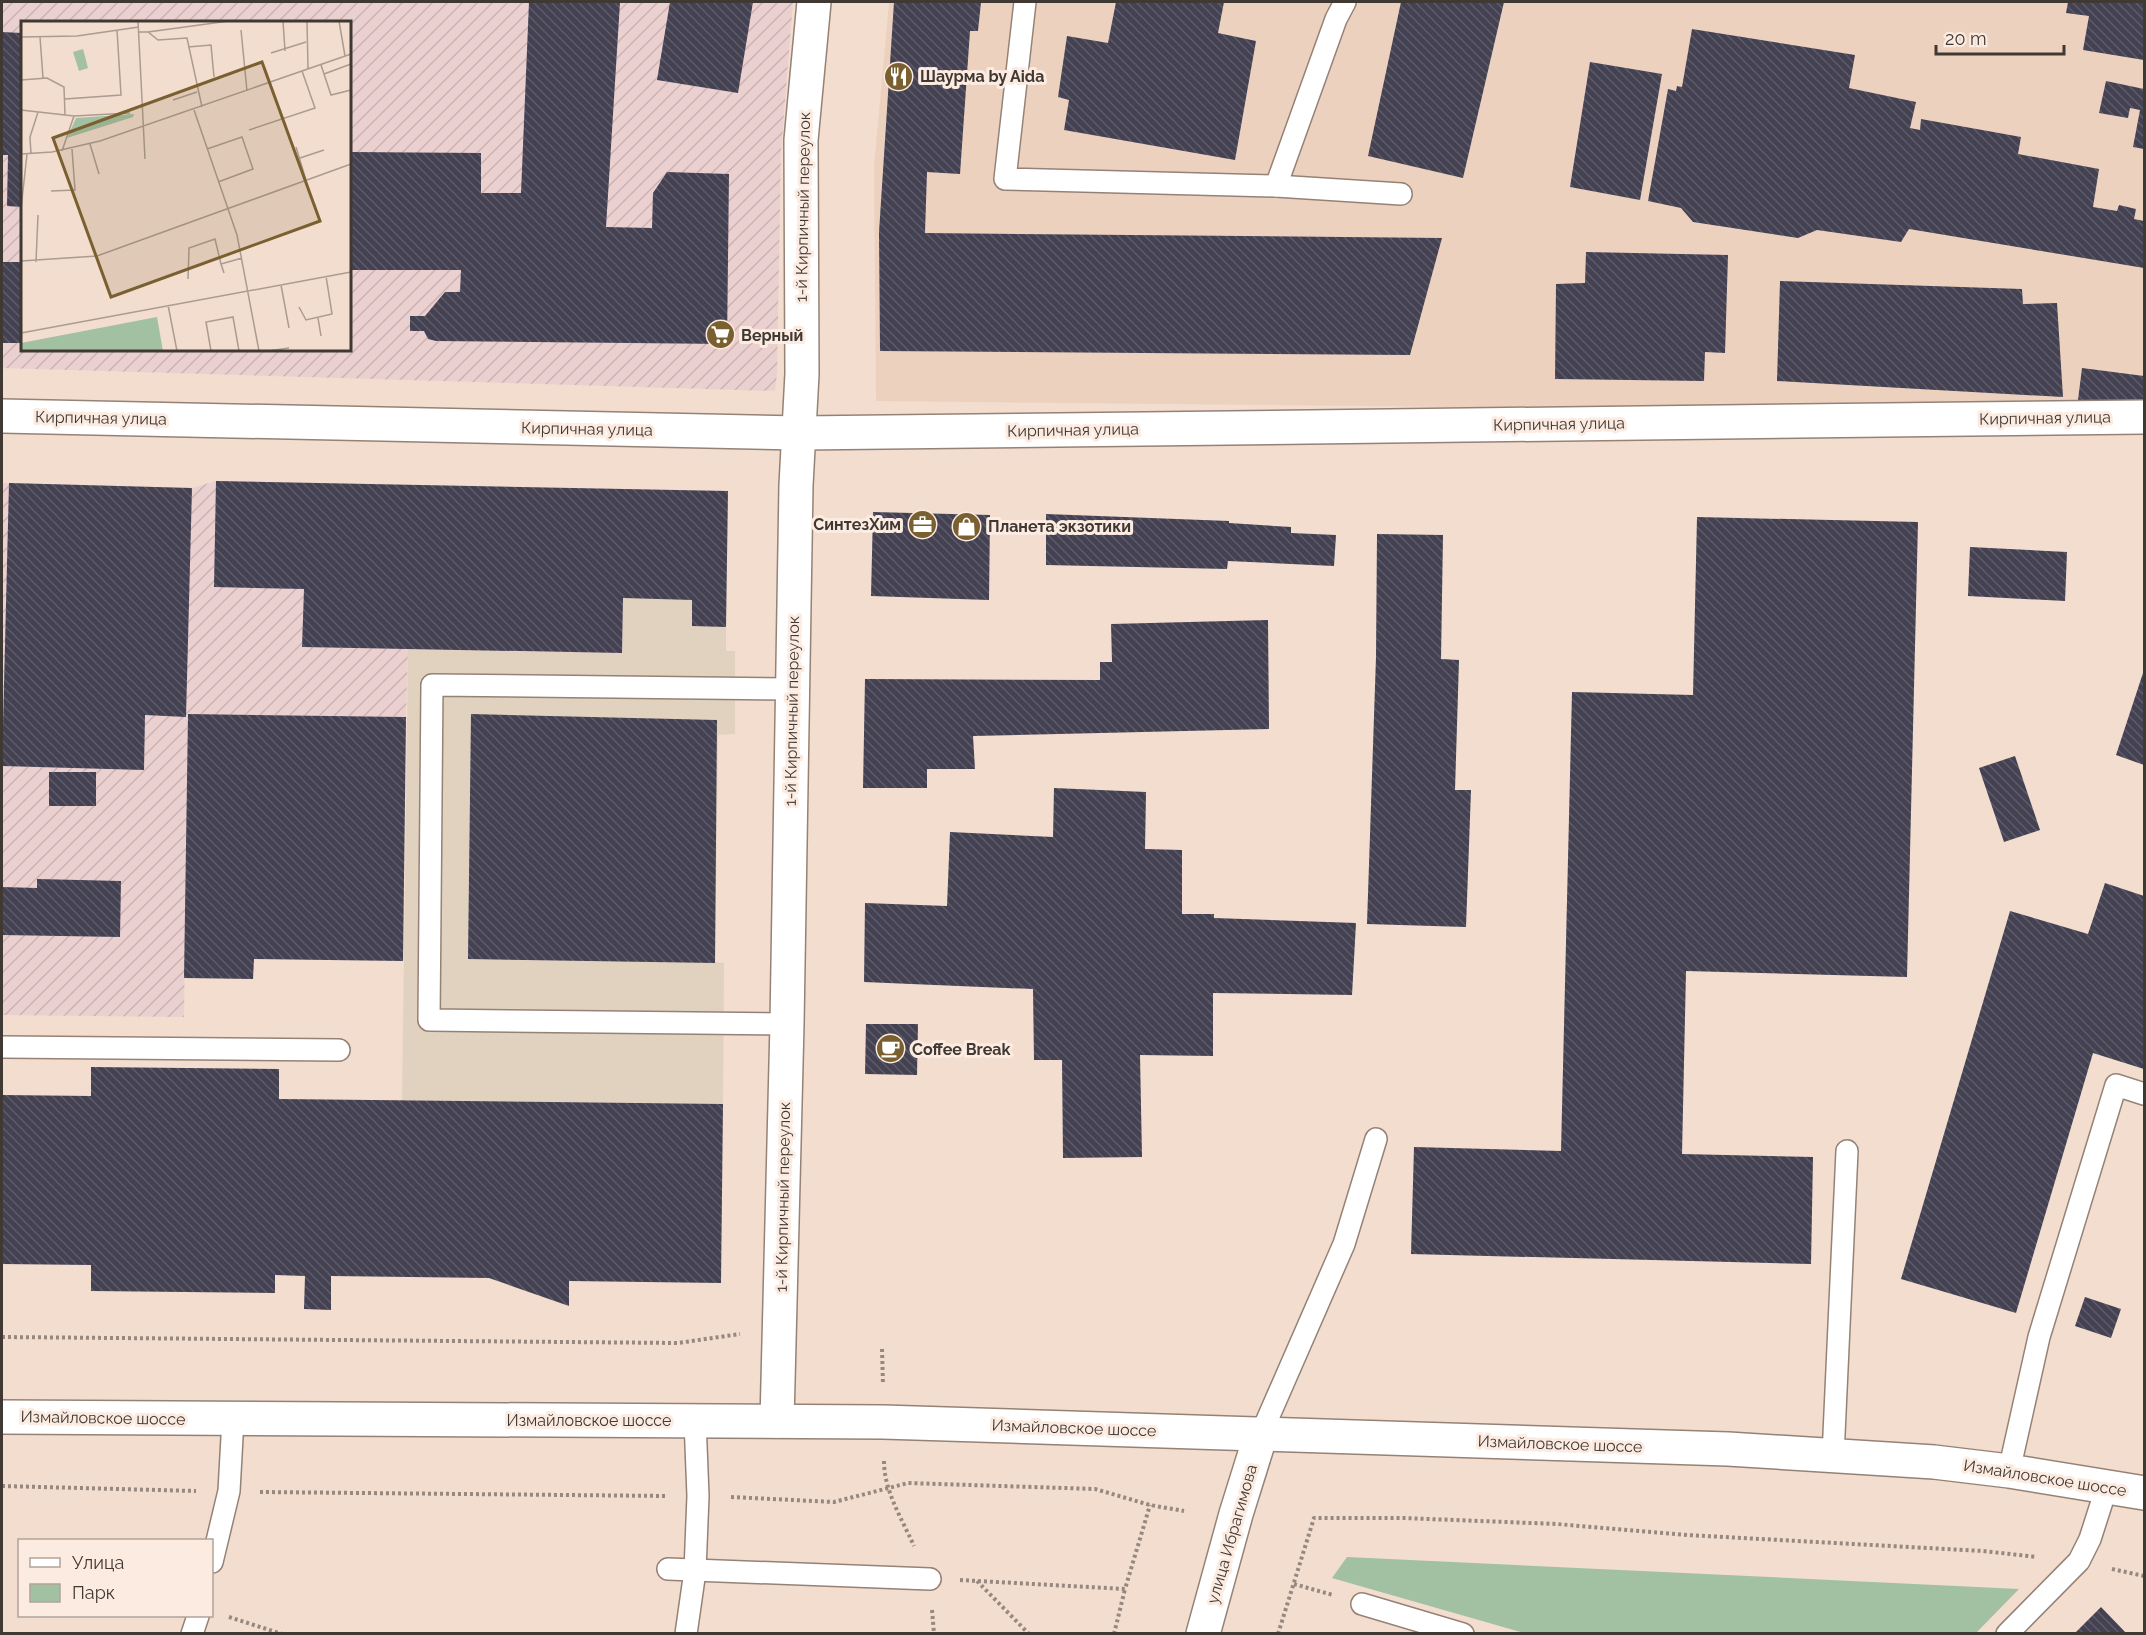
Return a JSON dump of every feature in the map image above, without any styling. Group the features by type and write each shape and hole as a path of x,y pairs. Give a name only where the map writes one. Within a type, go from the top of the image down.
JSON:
{"street":[{"name":"1-й Кирпичный переулок","path":"777,1421 787,1024 796,485 802,374 801,140 814,2"},
{"name":"Кирпичная улица","path":"2,416 800,433 2145,417"},
{"name":"Измайловское шоссе","path":"2,1417 883,1422 1716,1449 1934,1462 2009,1471 2145,1493"},
{"name":"улица Ибрагимова","path":"1203,1634 1261,1434"}],"lane":[{"path":"1025,2 1005,179 1276,186 1401,194"},
{"path":"1276,186 1336,19 1345,2"},
{"path":"787,1024 429,1020 432,685 792,689"},
{"path":"2,1047 339,1050"},
{"path":"2009,1471 2039,1337 2116,1085 2145,1094"},
{"path":"1261,1434 1344,1244 1376,1139"},
{"path":"1833,1456 1847,1151"},
{"path":"213,1558 229,1491 233,1419"},
{"path":"686,1634 695,1571 698,1496 695,1420"},
{"path":"2007,1634 2079,1561 2090,1539 2107,1486"},
{"path":"668,1569 930,1579"},
{"path":"1362,1604 1463,1634"},
{"path":"192,1634 198,1617"}],"path":[{"path":"2,1337 678,1343 743,1333"},
{"path":"882,1349 884,1475 930,1579 934,1634"},
{"path":"2,1486 698,1496 834,1502 908,1483 1095,1489 1150,1505 1184,1511"},
{"path":"1114,1634 1150,1505"},
{"path":"1278,1634 1314,1518 1403,1518 1557,1524 1687,1535 1983,1551 2079,1561 2145,1576"},
{"path":"930,1579 1125,1589"},
{"path":"977,1581 1029,1634"},
{"path":"1294,1584 1362,1604"},
{"path":"222,1614 282,1634"}],"shaded area":[{"path":"2,2 793,2 781,151 775,391 2,368"},
{"path":"889,2 2144,2 2144,414 876,401 874,166"},
{"path":"216,481 304,589 303,647 408,649 406,717 188,714 184,1017 2,1015 2,483 192,488"},
{"path":"623,598 692,600 726,627 726,651 735,651 735,734 718,735 715,962 724,963 723,1104 402,1100 408,649 622,653"}],"green space":[{"path":"1347,1557 2019,1589 1976,1633 1524,1633 1332,1578"}],"building":[{"path":"529,2 620,2 606,227 652,228 653,193 667,172 729,174 727,344 436,341 428,339 424,331 410,331 410,316 425,316 445,292 460,292 461,270 351,270 351,152 481,153 481,193 521,193"},
{"path":"670,2 753,2 738,93 657,80"},
{"path":"894,2 981,2 978,31 970,31 960,174 927,172 925,233 1442,238 1410,355 880,351 879,232"},
{"path":"1116,2 1224,2 1218,33 1256,41 1235,160 1064,130 1069,100 1058,97 1067,36 1108,43"},
{"path":"1401,2 1504,2 1463,178 1368,156"},
{"path":"2068,2 2144,2 2144,60 2083,50 2089,16 2066,13"},
{"path":"1692,29 1855,55 1849,88 1916,102 1910,128 1920,130 1921,119 2021,137 2018,154 2099,169 2093,207 2117,211 2119,205 2136,209 2134,219 2144,221 2144,268 1909,229 1901,242 1817,230 1798,238 1693,222 1681,208 1648,201 1668,89 1676,91 1677,86 1682,87"},
{"path":"2,32 21,33 21,207 7,206 8,155 2,155"},
{"path":"1590,62 1662,74 1640,200 1570,187"},
{"path":"2106,81 2144,89 2144,149 2133,147 2140,110 2130,108 2128,118 2099,113"},
{"path":"1586,252 1728,255 1725,353 1705,352 1704,381 1555,379 1556,284 1585,283"},
{"path":"2,262 21,262 21,343 2,343"},
{"path":"1780,281 2022,289 2023,304 2057,303 2063,397 1777,381"},
{"path":"2082,368 2144,376 2144,408 2078,400"},
{"path":"216,481 728,491 726,627 692,626 692,600 623,598 622,653 302,647 304,589 214,587"},
{"path":"9,483 192,488 186,717 145,715 144,770 2,766"},
{"path":"873,512 990,515 989,600 871,596"},
{"path":"1046,514 1229,521 1229,523 1291,527 1291,533 1336,535 1334,566 1228,561 1227,569 1046,565"},
{"path":"1697,517 1918,522 1907,977 1686,971 1682,1154 1813,1157 1811,1264 1411,1254 1414,1147 1561,1151 1572,692 1693,695"},
{"path":"1377,534 1443,535 1441,659 1459,660 1455,790 1471,790 1466,927 1367,924 1376,657"},
{"path":"1970,547 2067,552 2065,601 1968,596"},
{"path":"1268,620 1269,729 973,736 975,769 927,769 927,788 863,788 865,679 1100,680 1100,662 1112,662 1111,624"},
{"path":"2144,670 2144,765 2116,755"},
{"path":"188,714 406,717 403,961 254,959 253,979 184,978"},
{"path":"471,714 717,720 715,963 468,959"},
{"path":"2015,756 2040,830 2004,842 1979,768"},
{"path":"49,772 96,772 96,806 49,806"},
{"path":"1054,788 1146,792 1145,849 1182,850 1182,914 1214,914 1214,918 1356,923 1352,995 1213,993 1213,1056 1140,1055 1142,1157 1063,1158 1062,1060 1034,1060 1033,989 864,982 865,903 947,906 950,832 1053,837"},
{"path":"37,879 121,881 120,937 2,935 2,887 37,888"},
{"path":"2105,883 2144,896 2144,1069 2093,1053 2016,1313 1901,1279 2010,911 2088,934"},
{"name":"Coffee Break","path":"866,1024 918,1024 917,1075 865,1074"},
{"path":"91,1067 279,1069 279,1099 723,1104 721,1283 569,1281 569,1306 489,1278 331,1276 331,1310 304,1309 305,1276 275,1275 275,1293 91,1291 91,1265 2,1264 2,1095 91,1096"},
{"path":"2085,1297 2121,1309 2111,1338 2075,1326"},
{"path":"2101,1607 2127,1634 2074,1634"}],"place":[{"name":"Шаурма by Aida","path":"899,76"},
{"name":"Верный","path":"720,335"},
{"name":"СинтезХим","path":"922,524"},
{"name":"Планета экзотики","path":"967,526"},
{"name":"Coffee Break","path":"891,1049"}]}
